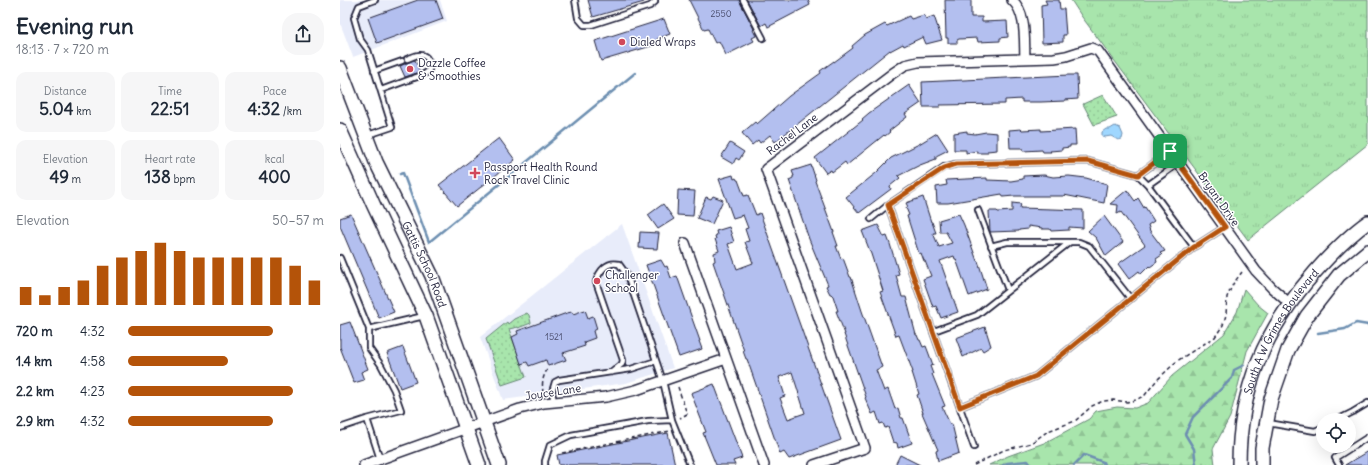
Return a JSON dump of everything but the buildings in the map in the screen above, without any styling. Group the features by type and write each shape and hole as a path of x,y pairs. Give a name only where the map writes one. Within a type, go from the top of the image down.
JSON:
{"main road":[{"name":"Gattis School Road","path":"340,68 376,162 432,276 499,465"},
{"name":"Gattis School Road","path":"341,139 426,316 479,465"},
{"name":"South A W Grimes Boulevard","path":"1240,465 1240,451 1246,396 1258,361 1274,327 1289,303 1332,253 1368,222"},
{"name":"South A W Grimes Boulevard","path":"1262,465 1262,448 1271,400 1288,350 1307,316 1339,275 1368,251"}],"street":[{"path":"1012,0 1017,4 1020,14 1023,30 1024,59"},
{"name":"Rachel Lane","path":"814,465 865,448 766,169 892,73 905,65 918,62 1024,59 1066,56 1091,48"},
{"name":"Bryant Drive","path":"1091,48 1098,51 1104,58 1256,271 1289,303"},
{"path":"685,243 764,465"},
{"name":"Joyce Lane","path":"364,465 520,409 544,403 606,397 636,390 726,359"}],"lane":[{"path":"366,136 392,127 368,50 360,39 354,18 359,6 372,0"},
{"path":"575,0 578,18 584,25 591,25 650,6 655,0"},
{"path":"744,0 763,38"},
{"path":"374,71 419,55 423,55 427,58 430,64 429,70 425,74 381,90"},
{"path":"1138,175 1170,151"},
{"path":"871,219 888,205 944,168 956,164 1088,161 1138,175 1148,185 1194,247"},
{"path":"1148,185 1179,163"},
{"path":"888,205 974,447"},
{"path":"978,210 1008,290"},
{"path":"960,407 1036,376 1194,247 1225,227"},
{"path":"991,246 1007,242 1079,242 1089,246 1130,298"},
{"path":"934,331 977,315 1070,242"},
{"path":"340,258 369,329 369,348 381,365 394,390 401,410 367,418 340,428"},
{"path":"612,372 622,364 623,360 596,282 600,272 613,262 619,264 627,275 663,381 672,420 690,465"},
{"path":"369,329 426,316"},
{"path":"554,402 552,392 555,382 559,380 631,369 656,361"},
{"path":"1351,413 1368,403"},
{"path":"367,418 380,459"},
{"path":"546,465 545,461 550,445 571,435 648,421 672,420"},
{"path":"1267,423 1316,430"},
{"path":"1338,465 1335,458 1368,437"}],"path":[{"path":"974,465 1004,450 1019,448 1031,443 1048,431 1075,421 1092,406 1103,401 1114,400 1127,402 1136,400 1144,395 1177,361 1215,336 1223,325 1226,315 1227,297 1233,284 1242,272"},
{"path":"543,393 543,376 547,370"},
{"path":"678,387 687,414 680,418"},
{"path":"562,453 669,432 671,430"}],"shaded area":[{"path":"340,0 440,0 447,21 353,57 340,23"},
{"name":"Challenger School","path":"622,224 673,368 626,383 503,400 480,337"}],"green space":[{"path":"1071,0 1368,0 1368,144 1248,240 1082,17"},
{"path":"1103,95 1117,117 1094,125 1083,104"},
{"path":"1244,289 1258,305 1268,313 1247,351 1230,417 1213,449 1215,465 989,465 1008,456 1044,443 1089,419 1096,411 1117,407 1135,408 1148,403 1172,376 1224,334 1237,312"},
{"path":"527,313 531,323 518,328 509,329 526,377 502,385 486,339 507,322 508,324 514,319"}],"water":[{"path":"1115,126 1120,128 1123,135 1122,139 1118,140 1111,136 1102,136 1102,132"}],"waterway":[{"path":"400,174 403,173 429,242 635,73"},
{"path":"1318,333 1345,329 1356,323 1368,325"},
{"path":"1196,465 1194,449 1185,434 1193,417 1232,378 1234,370 1244,365"},
{"path":"1074,465 1084,455 1103,462 1104,465"},
{"path":"1003,465 1007,463 1028,461 1031,465"}],"place":[{"name":"Dialed Wraps","path":"622,42"},
{"name":"Dazzle Coffee & Smoothies","path":"410,69"},
{"name":"Passport Health Round Rock Travel Clinic","path":"475,173"},
{"name":"Challenger School","path":"597,281"}],"route":[{"path":"1170,151 1225,227 1194,247 1036,376 960,407 888,205 944,168 956,164 1088,161 1138,175 1170,151"}]}
